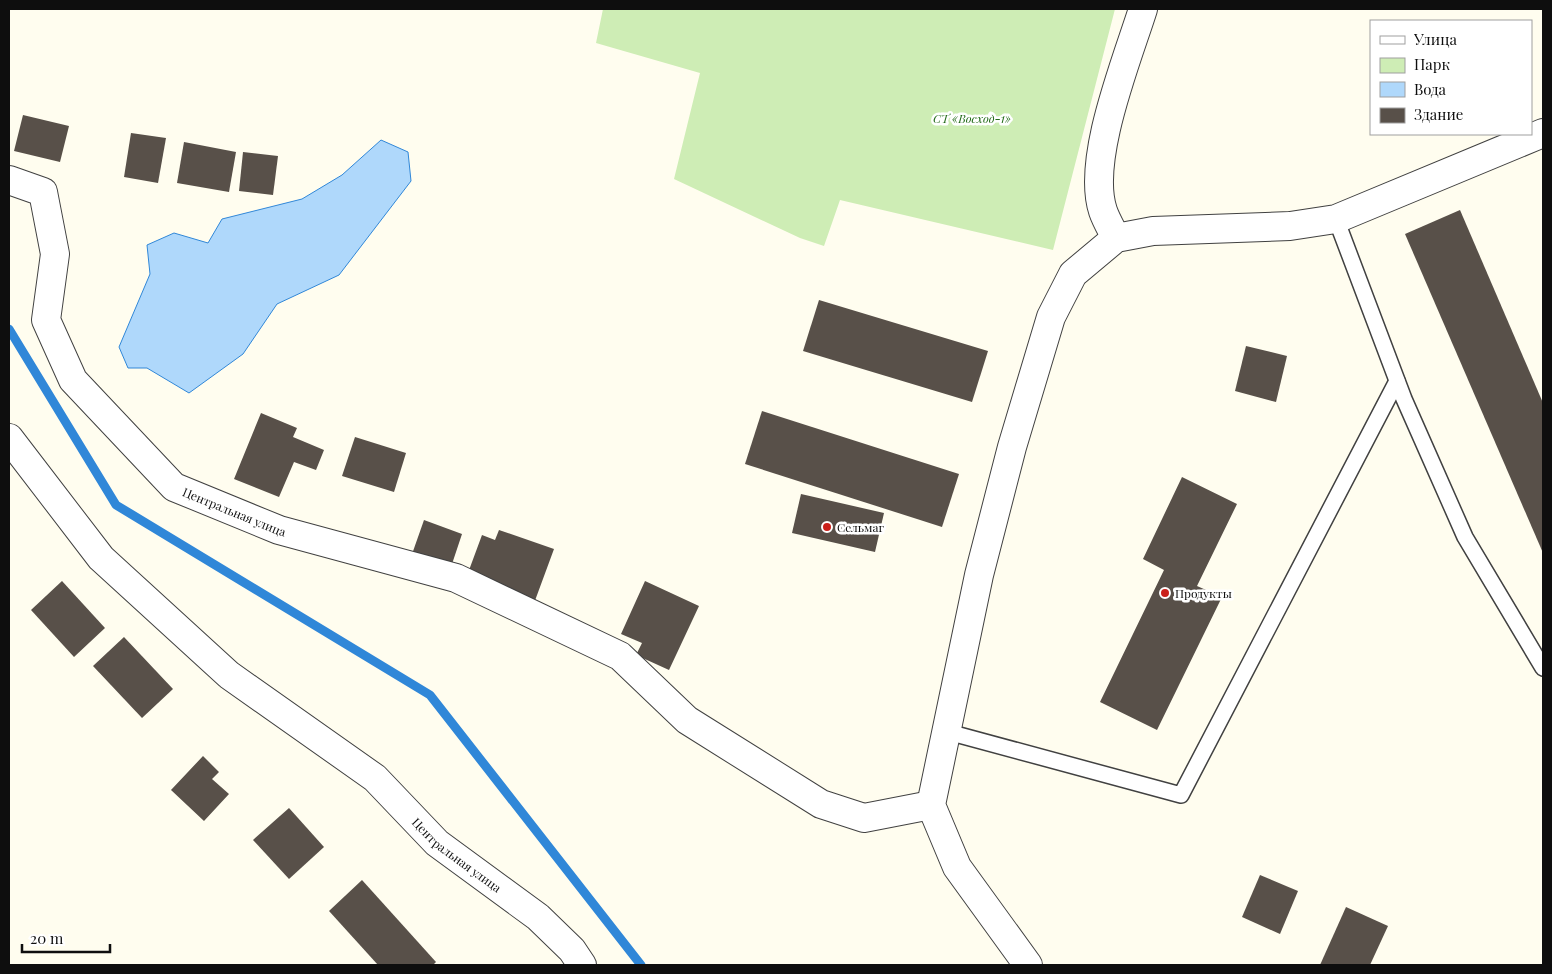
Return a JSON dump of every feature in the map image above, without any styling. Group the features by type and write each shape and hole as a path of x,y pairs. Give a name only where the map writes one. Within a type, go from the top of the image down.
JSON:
{"street":[{"path":"1116,238 1102,211 1098,184 1103,140 1143,9"},
{"path":"1028,965 957,867 931,806 948,732 981,566 1012,447 1051,317 1073,274 1116,238 1153,231 1290,226 1336,219 1543,133"},
{"name":"Центральная улица","path":"9,180 43,192 55,254 46,320 73,380 174,487 279,530 456,578 620,656 687,720 821,804 864,818 931,806"},
{"name":"Центральная улица","path":"9,438 101,558 229,675 375,778 437,843 538,917 572,950 582,965"}],"lane":[{"path":"1336,219 1398,381 1465,536 1543,668"},
{"path":"948,732 1181,795 1398,381"}],"green space":[{"name":"СТ «Восход-1»","path":"603,9 1115,9 1053,250 840,200 824,246 800,238 674,179 700,73 596,43"}],"water":[{"path":"381,140 408,152 411,181 339,275 277,304 243,354 189,393 147,368 128,368 119,347 150,274 147,245 174,233 208,243 222,219 302,199 342,175"}],"building":[{"path":"23,115 69,126 60,162 14,151"},
{"path":"131,133 166,138 158,183 124,177"},
{"path":"184,142 236,152 229,192 177,183"},
{"path":"243,152 278,156 273,195 239,191"},
{"path":"1460,210 1543,403 1543,553 1405,234"},
{"path":"819,300 988,351 972,402 803,351"},
{"path":"1246,346 1287,356 1276,402 1235,391"},
{"path":"762,411 959,474 942,527 745,464"},
{"path":"261,413 297,428 293,437 324,450 316,470 294,462 279,497 234,479"},
{"path":"355,437 406,453 394,492 342,476"},
{"path":"1182,477 1237,504 1197,586 1222,597 1157,730 1100,702 1164,570 1143,559"},
{"path":"801,494 884,513 875,552 792,533"},
{"path":"424,520 462,534 450,570 411,557"},
{"path":"499,530 554,549 533,606 465,581 482,535 495,540"},
{"path":"62,581 105,628 74,657 31,610"},
{"path":"645,581 699,606 669,670 636,655 642,643 621,634"},
{"path":"124,637 173,689 142,718 93,666"},
{"path":"203,756 219,772 212,779 229,794 204,821 171,790"},
{"path":"289,808 324,847 289,879 253,840"},
{"path":"1260,875 1298,891 1280,934 1242,917"},
{"path":"362,880 436,962 433,965 378,965 329,911"},
{"path":"1346,907 1388,926 1370,965 1320,965"}],"waterway":[{"path":"9,329 116,505 430,695 641,965"}],"place":[{"name":"Сельмаг","path":"827,527"},
{"name":"Продукты","path":"1165,593"}]}
